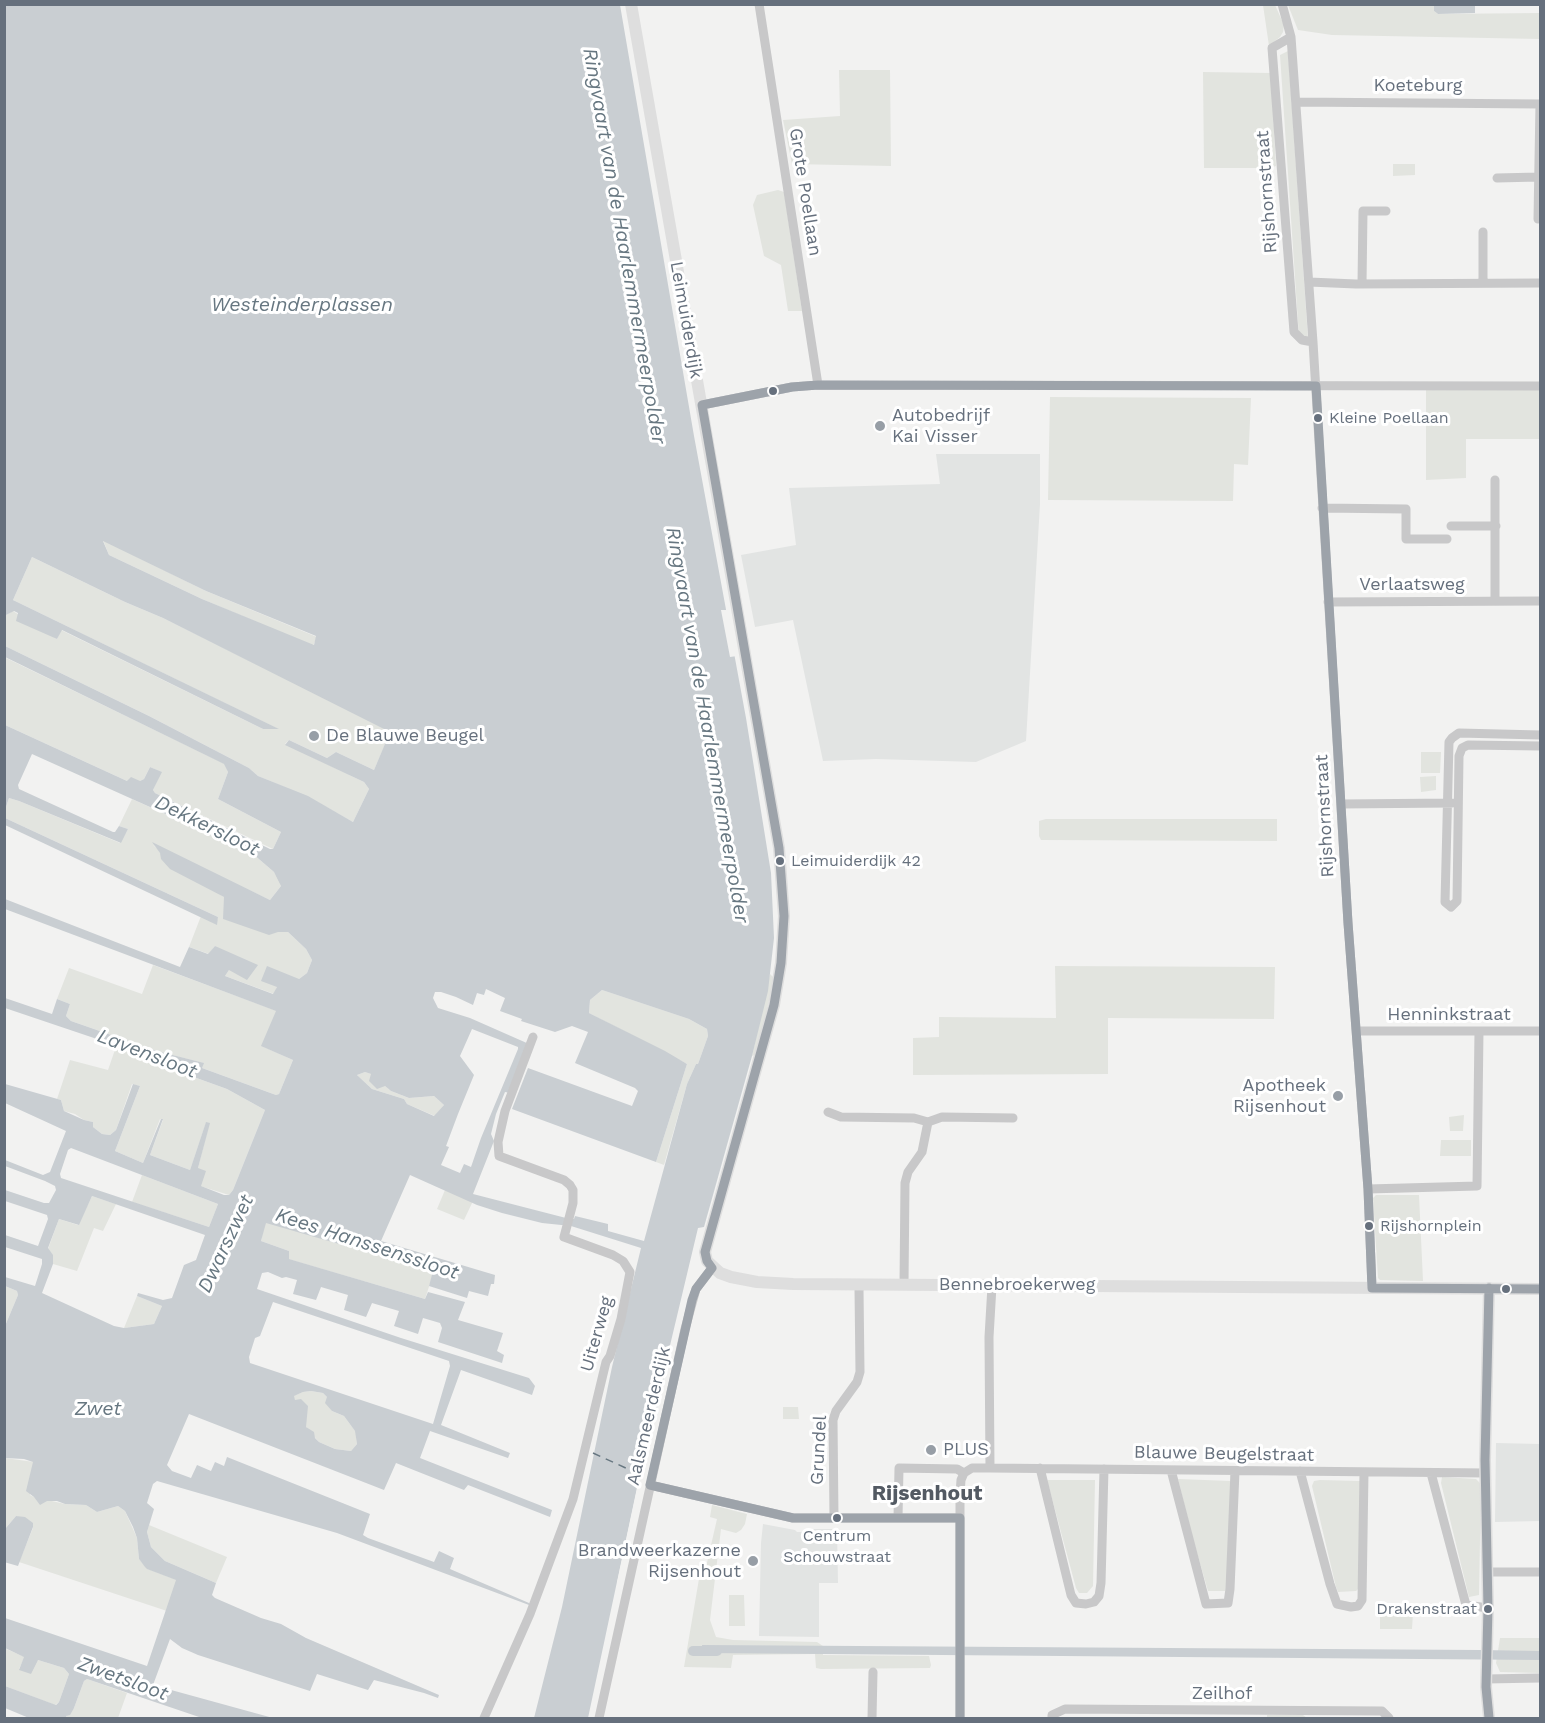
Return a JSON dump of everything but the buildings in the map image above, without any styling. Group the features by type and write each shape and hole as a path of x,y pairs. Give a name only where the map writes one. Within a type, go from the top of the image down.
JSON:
{"street":[{"name":"Leimuiderdijk","path":"631,4 779,848 784,916 781,963 774,1005 705,1252 712,1268"},
{"name":"Grote Poellaan","path":"759,4 818,385"},
{"name":"Rijshornstraat","path":"1282,4 1291,37 1309,282 1341,804 1368,1189 1372,1288"},
{"name":"Rijshornstraat","path":"1291,37 1272,48 1294,332 1302,340 1313,342"},
{"name":"Koeteburg","path":"1296,102 1540,104 1538,219"},
{"path":"1497,178 1538,177"},
{"path":"1362,284 1363,211 1386,211"},
{"path":"1483,232 1483,282"},
{"path":"1309,282 1540,283"},
{"path":"702,405 792,387 818,385 1540,386"},
{"path":"1495,480 1495,602"},
{"path":"1322,508 1406,509 1406,539 1447,539"},
{"path":"1451,526 1496,526"},
{"name":"Verlaatsweg","path":"1328,602 1540,601"},
{"path":"1540,735 1459,734 1452,738 1448,747 1445,902 1451,907 1457,902 1459,756 1462,748 1468,745 1540,746"},
{"path":"1452,738 1462,748"},
{"path":"1341,804 1458,803"},
{"name":"Henninkstraat","path":"1357,1031 1540,1031"},
{"path":"1368,1189 1477,1186 1479,1031"},
{"name":"Uiterweg","path":"484,1719 530,1614 573,1499 606,1362 610,1356 621,1319 630,1272 623,1262 613,1255 564,1237 574,1197 570,1185 564,1180 499,1156 498,1142 505,1111 534,1037"},
{"path":"828,1112 840,1117 914,1118 928,1122 942,1117 1014,1118"},
{"path":"904,1284 905,1183 908,1172 922,1152 928,1122"},
{"name":"Bennebroekerweg","path":"712,1268 731,1277 757,1282 992,1286 1540,1289"},
{"name":"Aalsmeerderdijk","path":"599,1719 693,1300 696,1289 712,1268"},
{"name":"Grundel","path":"834,1518 833,1420 836,1411 857,1382 860,1372 860,1289 863,1284"},
{"path":"990,1468 989,1337 992,1286"},
{"path":"1489,1288 1485,1473 1488,1608 1486,1672 1489,1719"},
{"name":"Blauwe Beugelstraat","path":"898,1518 899,1468 957,1469 964,1473 972,1468 1040,1468 1485,1473"},
{"path":"1040,1468 1071,1595 1076,1603 1086,1604 1094,1602 1099,1596 1101,1583 1104,1469"},
{"path":"1171,1470 1206,1604 1228,1603 1235,1471"},
{"path":"1300,1471 1337,1604 1351,1607 1358,1606 1362,1600 1364,1472"},
{"path":"960,1719 960,1487 964,1473"},
{"path":"1431,1473 1466,1605 1488,1608"},
{"path":"650,1485 780,1515 808,1518 960,1518"},
{"path":"1487,1572 1540,1572"},
{"path":"872,1719 873,1672"},
{"path":"1486,1672 1540,1678"},
{"name":"Zeilhof","path":"1052,1719 1052,1716 1065,1708 1132,1714 1312,1715 1382,1711 1389,1719"}],"shaded area":[{"path":"1434,4 1434,11 1438,14 1540,13 1540,39 1332,35 1298,30 1288,5"},
{"path":"1263,5 1275,5 1284,25 1280,37 1269,46"},
{"path":"1288,51 1308,338 1299,337 1280,55"},
{"path":"839,70 890,70 891,166 792,164 783,120 840,116"},
{"path":"1203,72 1271,73 1276,166 1269,168 1204,168"},
{"path":"1393,164 1415,164 1415,175 1393,176"},
{"path":"778,190 784,192 802,311 788,311 781,265 764,256 753,205 757,195"},
{"path":"1426,389 1540,390 1540,439 1466,439 1466,478 1426,480"},
{"path":"1050,397 1251,398 1248,465 1234,464 1233,501 1048,500"},
{"path":"936,454 1040,454 1040,504 1026,741 976,762 876,759 823,761 793,620 755,627 741,555 796,545 789,488 940,484"},
{"path":"103,540 206,591 317,637 313,646 202,599 109,555"},
{"path":"32,557 163,618 391,731 374,770 336,752 327,758 289,740 285,744 364,782 369,789 353,822 308,797 258,776 249,768 149,716 5,646 4,620 6,615 13,611 57,639 61,630 263,729 278,729 13,600"},
{"path":"4,657 225,764 228,772 218,799 281,832 273,849 155,793 153,790 161,772 150,767 144,779 127,781 5,725"},
{"path":"1421,752 1441,752 1440,773 1421,773"},
{"path":"1436,776 1436,790 1421,792 1420,777"},
{"path":"9,798 120,843 128,829 119,826 132,799 253,854 280,880 281,886 270,900 153,845 162,856 224,897 224,919 243,925 288,932 306,949 312,960 307,973 299,979 277,987 274,994 225,976 229,970 215,946 209,954 189,947 201,916 216,924 218,917 5,818"},
{"path":"1046,819 1277,819 1277,841 1041,840 1039,821"},
{"path":"153,965 277,1011 262,1046 293,1060 279,1094 276,1095 202,1068 203,1063 157,1051 71,1021 66,1016 70,1004 57,999 69,968 142,994"},
{"path":"1055,966 1275,967 1274,1019 1108,1018 1108,1074 913,1075 913,1038 939,1037 939,1017 1056,1018"},
{"path":"770,974 774,978 757,1054 752,1056"},
{"path":"602,990 689,1019 707,1029 708,1036 698,1064 687,1084 664,1165 656,1162 687,1064 589,1013 590,1000"},
{"path":"117,1044 174,1065 191,1076 227,1089 265,1110 229,1195 200,1186 198,1168 209,1124 206,1123 190,1170 150,1155 163,1120 160,1119 143,1163 115,1151 140,1086 132,1084 116,1130 110,1135 102,1134 93,1127 93,1122 64,1111 61,1100 57,1099 70,1060 108,1070"},
{"path":"365,1072 371,1074 391,1091 409,1098 434,1096 444,1105 435,1116 407,1104 404,1099 372,1089 357,1075"},
{"path":"1464,1115 1463,1131 1450,1131 1449,1117"},
{"path":"1441,1140 1471,1140 1471,1156 1440,1156"},
{"path":"142,1175 218,1204 209,1227 132,1202"},
{"path":"445,1190 473,1201 464,1220 437,1209"},
{"path":"1376,1195 1419,1195 1423,1281 1380,1280 1378,1278 1373,1198"},
{"path":"92,1196 116,1204 103,1231 94,1228 77,1271 53,1264 52,1255 48,1249 59,1219 78,1225"},
{"path":"265,1222 434,1271 425,1299 288,1259 289,1251 261,1241"},
{"path":"5,1286 17,1291 18,1295 5,1326"},
{"path":"137,1296 162,1306 154,1324 124,1328"},
{"path":"311,1391 323,1393 332,1411 344,1416 356,1432 357,1444 351,1451 335,1449 319,1442 306,1427 293,1396"},
{"path":"783,1407 798,1407 799,1419 783,1419"},
{"path":"1496,1443 1540,1444 1540,1521 1495,1522"},
{"path":"5,1458 34,1462 30,1495 34,1497 65,1504 86,1505 97,1512 118,1506 125,1511 137,1538 139,1559 148,1569 177,1580 167,1611 19,1562 33,1528 32,1523 16,1516 5,1529"},
{"path":"1442,1477 1476,1479 1481,1484 1479,1595 1469,1597 1441,1483"},
{"path":"1178,1479 1231,1481 1228,1586 1225,1591 1208,1591"},
{"path":"1047,1480 1095,1480 1093,1586 1087,1593 1079,1593 1076,1588"},
{"path":"1314,1481 1360,1481 1359,1588 1356,1591 1338,1592 1336,1587 1312,1486"},
{"path":"712,1505 747,1514 745,1524 736,1533 721,1529 710,1620 716,1637 733,1640 817,1642 823,1646 823,1655 929,1656 930,1668 821,1669 816,1668 815,1654 733,1655 731,1668 684,1667 701,1567 706,1567 717,1519 710,1517"},
{"path":"763,1524 797,1532 804,1532 806,1529 837,1529 838,1583 819,1583 819,1637 759,1636"},
{"path":"149,1525 227,1557 216,1583 165,1561 151,1547 147,1532"},
{"path":"729,1595 744,1595 745,1626 729,1626"},
{"path":"1413,1613 1412,1629 1380,1629 1380,1615"},
{"path":"1500,1638 1540,1638 1540,1673 1500,1672 1496,1663"},
{"path":"4,1648 25,1657 19,1669 38,1660 64,1668 69,1674 59,1702 55,1705 5,1686"},
{"path":"87,1679 127,1693 118,1718 67,1718 66,1716 74,1708 84,1681"},
{"path":"1267,1715 1303,1715 1307,1718 1267,1718"}],"water":[{"name":"Westeinderplassen","path":"5,5 620,5 694,436 746,718 771,873 774,938 768,991 752,1056 704,1227 698,1228 667,1358 663,1385 638,1483 588,1718 534,1718 562,1607 612,1367 641,1248 571,1226 542,1223 502,1213 477,1205 410,1175 381,1241 495,1275 494,1284 491,1284 488,1296 469,1291 467,1298 429,1286 433,1271 266,1223 261,1241 289,1251 289,1259 425,1299 428,1292 465,1302 458,1320 503,1333 497,1351 504,1355 502,1363 438,1342 442,1328 440,1323 423,1318 418,1334 394,1326 399,1311 372,1303 366,1317 344,1310 348,1295 321,1287 316,1300 293,1294 297,1280 282,1278 268,1272 262,1273 257,1289 529,1378 535,1386 532,1395 461,1370 441,1425 510,1453 508,1458 430,1431 420,1458 552,1510 550,1517 468,1485 464,1490 396,1463 384,1490 189,1414 167,1465 172,1471 191,1478 197,1465 211,1471 215,1462 224,1466 227,1457 370,1514 363,1535 368,1538 434,1562 439,1551 454,1558 450,1569 529,1603 529,1605 337,1533 157,1481 153,1484 147,1503 154,1509 147,1532 151,1547 165,1561 216,1583 212,1595 215,1598 281,1624 306,1638 439,1695 438,1698 374,1680 368,1690 317,1674 310,1691 198,1655 182,1648 170,1639 153,1685 273,1718 202,1718 87,1679 84,1681 74,1708 70,1715 66,1716 67,1718 29,1718 5,1708 5,1686 56,1705 69,1674 64,1668 38,1660 31,1674 19,1670 24,1657 5,1648 5,1618 147,1666 176,1580 145,1567 139,1559 137,1538 133,1527 125,1511 118,1506 97,1512 86,1505 65,1504 57,1501 47,1501 40,1505 26,1491 33,1462 5,1458 5,1326 18,1295 17,1291 5,1286 5,1277 35,1286 42,1259 5,1247 5,1235 38,1246 48,1219 47,1215 5,1201 5,1190 49,1203 56,1190 55,1186 45,1181 5,1166 5,1160 43,1175 50,1172 66,1131 5,1103 5,1084 61,1100 64,1111 93,1122 93,1127 102,1134 110,1135 116,1130 133,1084 140,1086 115,1151 143,1163 161,1119 163,1119 150,1155 190,1170 206,1122 210,1123 198,1168 206,1171 201,1186 224,1195 229,1195 233,1190 265,1110 227,1089 191,1076 174,1065 5,1008 5,998 52,1014 57,999 70,1004 66,1016 71,1021 157,1051 204,1063 202,1068 276,1095 279,1094 293,1060 261,1046 276,1011 5,909 5,899 180,967 189,947 208,954 215,946 258,965 247,980 229,970 225,976 273,994 277,987 261,981 267,966 299,979 307,973 312,960 306,949 288,932 269,935 223,919 224,897 170,869 161,859 160,853 152,842 270,900 281,886 274,872 253,854 32,754 18,785 19,789 113,832 119,826 128,829 121,843 9,798 5,810 5,725 127,781 131,777 140,781 144,779 150,767 162,772 153,790 155,793 270,849 273,849 281,832 218,799 228,772 224,764 5,657 5,646 149,716 249,768 258,776 308,796 353,822 369,789 364,782 285,745 289,740 327,758 336,752 374,770 390,732 163,618 32,557 13,600 279,729 263,729 62,630 57,639 16,621 18,613 14,611 6,615 5,620","holes":["103,541 206,591 316,636 314,645 202,599 109,555","486,989 505,998 500,1011 522,1019 521,1021 555,1032 572,1026 588,1032 575,1063 638,1091 632,1106 528,1068 512,1109 656,1162 687,1064 589,1013 590,1000 602,990 689,1019 707,1029 708,1036 698,1064 687,1084 644,1241 608,1231 608,1224 575,1216 574,1219 566,1218 473,1194 494,1141 491,1134 496,1114 505,1092 510,1093 529,1044 470,1018 438,1008 433,998 435,992 441,992 473,1005 477,993 484,995","472,1029 518,1047 471,1167 464,1164 460,1173 441,1165 449,1147 446,1146 474,1075 460,1056","365,1072 371,1074 369,1081 377,1089 385,1086 409,1098 434,1096 444,1105 434,1116 407,1104 404,1099 372,1089 357,1075","71,1148 218,1204 209,1227 61,1178 60,1174 68,1150","92,1196 205,1235 196,1260 184,1265 172,1298 163,1300 138,1293 137,1296 162,1306 154,1324 124,1328 114,1326 42,1293 53,1264 53,1255 48,1248 59,1219 79,1225","273,1302 449,1361 450,1366 433,1424 250,1363 249,1357 255,1338 260,1336","311,1391 323,1393 327,1397 325,1403 332,1411 344,1416 355,1431 357,1444 351,1451 335,1449 319,1442 314,1432 306,1427 308,1406 301,1399 295,1400 294,1396"]},
{"path":"1434,5 1475,5 1475,13 1438,14 1434,11"},
{"path":"5,818 218,917 217,925 5,825"},
{"path":"16,1516 25,1517 33,1523 18,1566 4,1562 5,1529"},
{"path":"702,1645 1540,1651 1540,1660 703,1653"}],"pier":[{"path":"721,610 728,610 737,656 730,657"},
{"path":"637,1489 639,1489 619,1584 617,1583"}],"waterway":[{"path":"693,1651 717,1651"}],"ferry route":[{"path":"593,1453 641,1475"}],"transit line":[{"path":"960,1718 960,1518 793,1518 650,1485 692,1300 696,1289 712,1268 705,1252 774,1005 781,963 784,916 779,848 702,405 792,387 818,385 1316,386 1348,923 1368,1189 1372,1288 1540,1289"},
{"path":"1489,1288 1485,1460 1488,1608 1486,1687 1489,1718"}],"place":[{"name":"Kleine Poellaan","path":"1318,418"},
{"name":"Autobedrijf Kai Visser","path":"880,426"},
{"name":"De Blauwe Beugel","path":"314,736"},
{"name":"Leimuiderdijk 42","path":"780,861"},
{"name":"Apotheek Rijsenhout","path":"1338,1096"},
{"name":"Rijshornplein","path":"1369,1226"},
{"name":"PLUS","path":"931,1450"},
{"name":"Centrum Schouwstraat","path":"837,1518"},
{"name":"Brandweerkazerne Rijsenhout","path":"753,1561"},
{"name":"Drakenstraat","path":"1488,1609"}],"district":[{"name":"Rijsenhout","path":"927,1494"}],"water label":[{"name":"Ringvaart van de Haarlemmermeerpolder","path":"624,246"},
{"name":"Ringvaart van de Haarlemmermeerpolder","path":"707,725"},
{"name":"Dekkersloot","path":"207,826"},
{"name":"Lavensloot","path":"147,1054"},
{"name":"Dwarszwet","path":"226,1244"},
{"name":"Kees Hanssenssloot","path":"367,1244"},
{"name":"Zwet","path":"98,1409"},
{"name":"Zwetsloot","path":"123,1679"}]}
